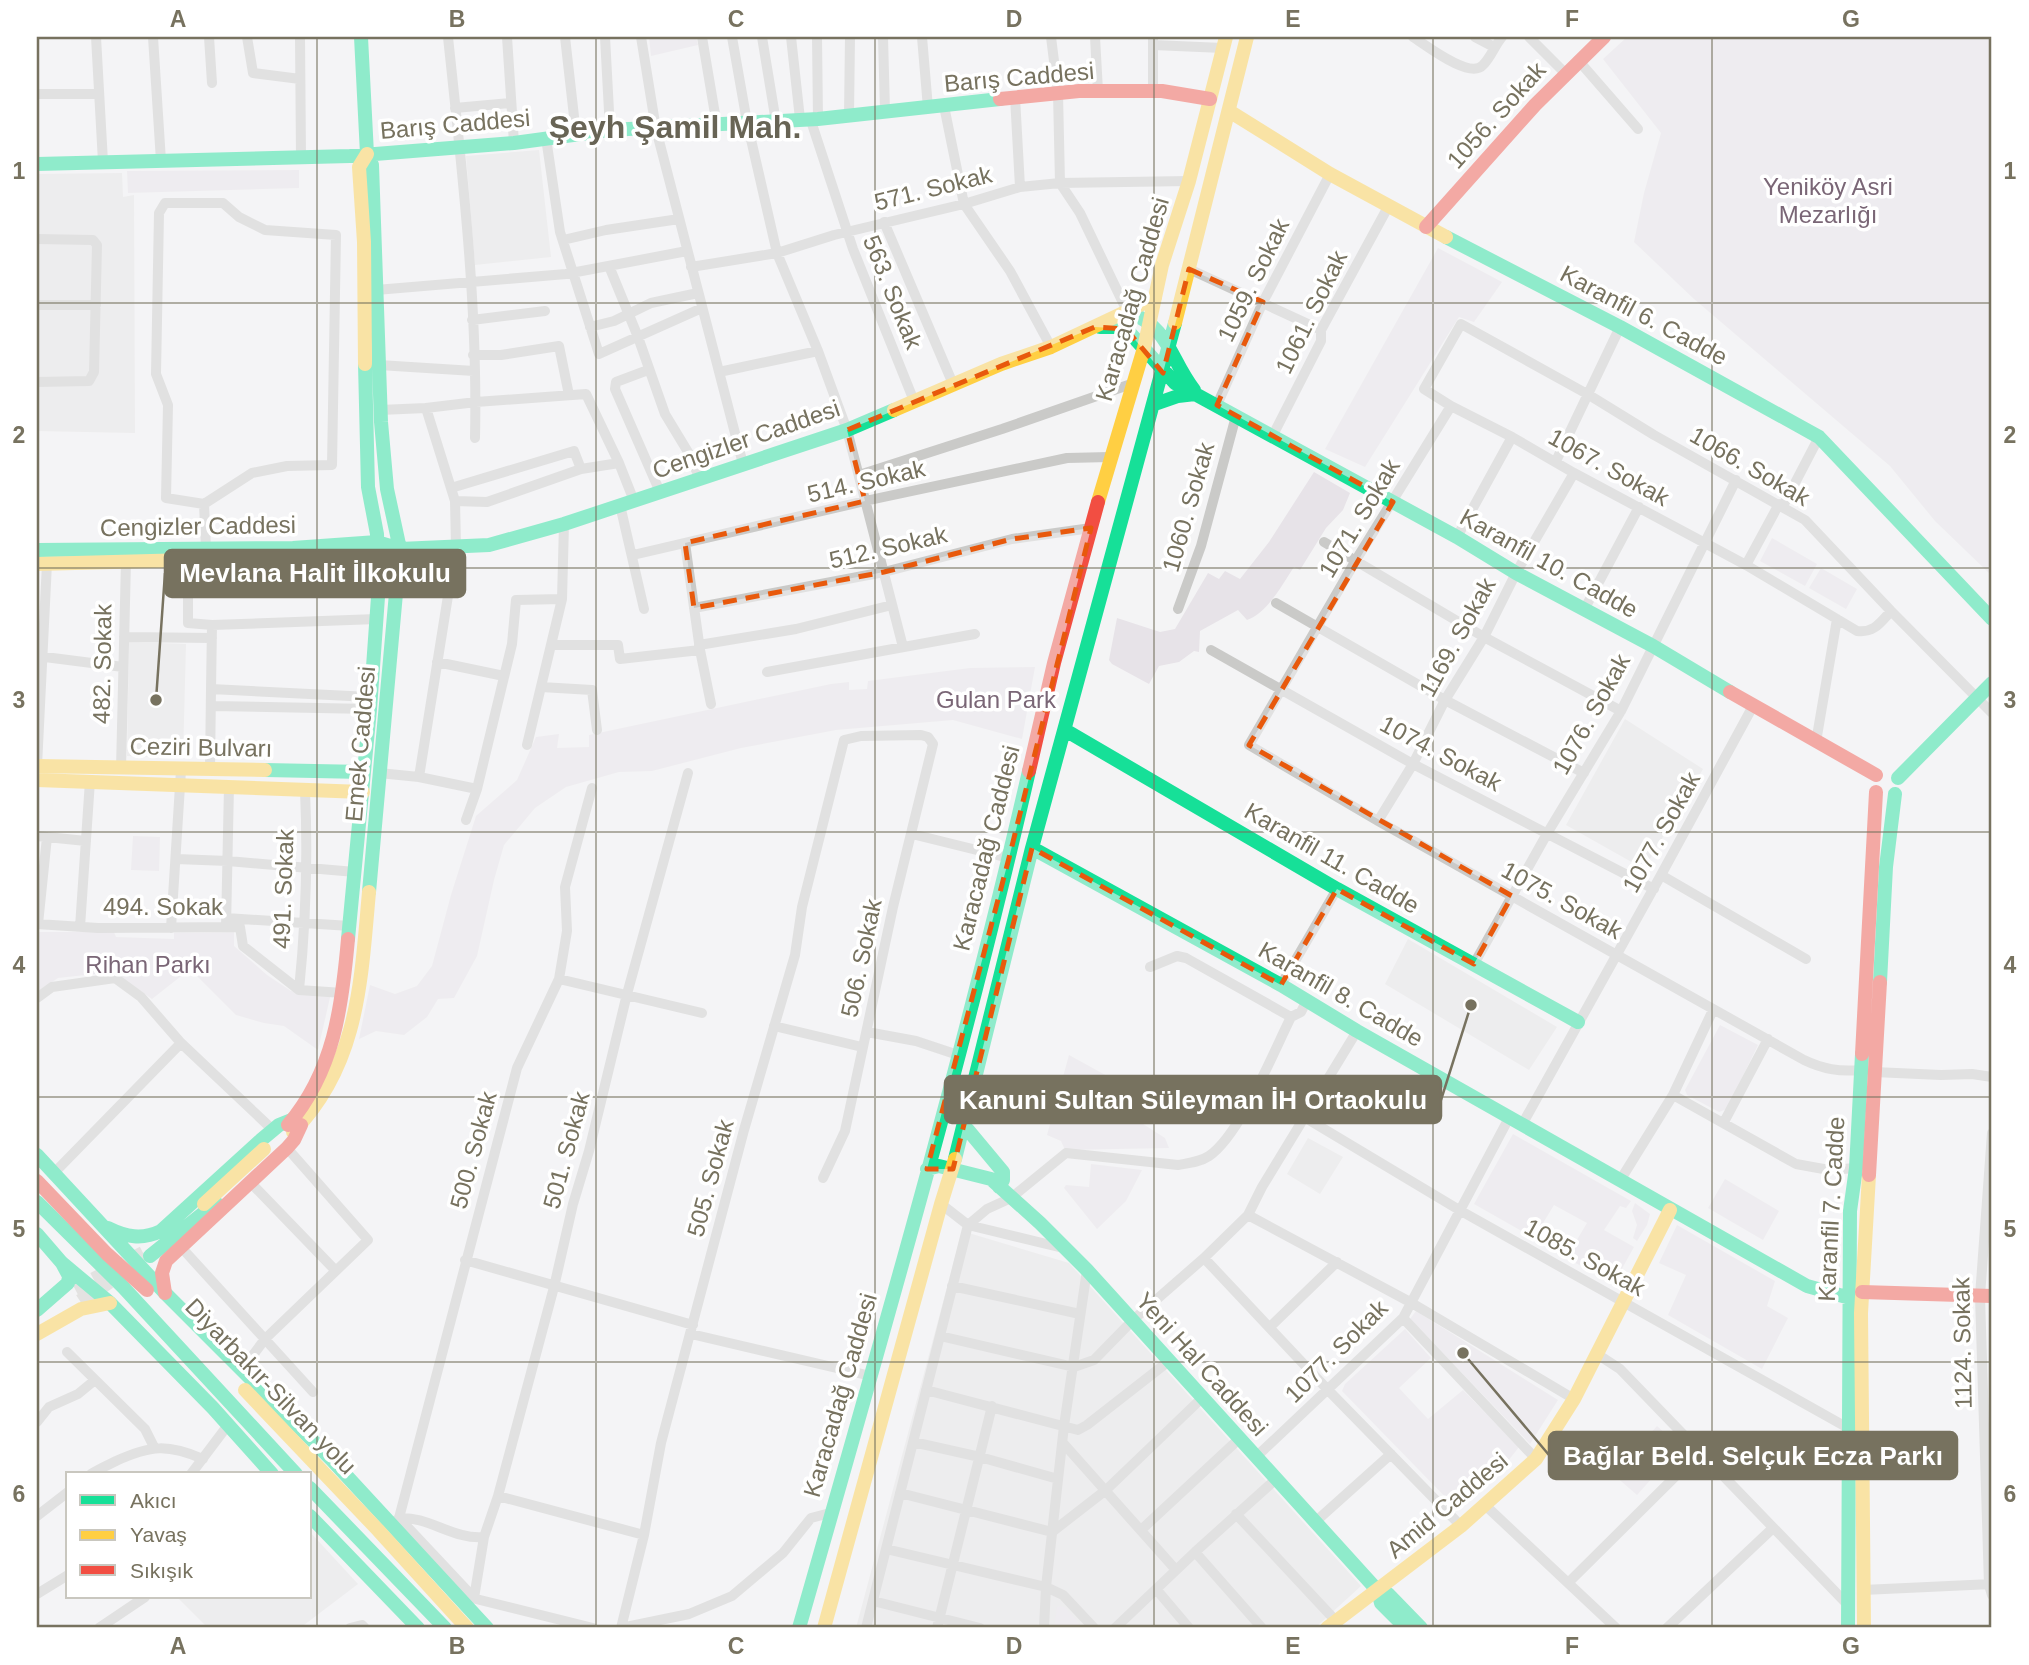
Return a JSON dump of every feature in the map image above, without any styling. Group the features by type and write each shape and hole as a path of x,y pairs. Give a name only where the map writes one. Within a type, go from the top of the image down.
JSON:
{"main road":[{"name":"Emek Caddesi","path":"298,1122 325,1066 343,993 363,792 371,772 400,549 387,489 380,410 372,165 367,155 361,37"},
{"name":"Karacadağ Caddesi","path":"824,1628 953,1169 1032,848 1155,404 1247,37"},
{"name":"1056. Sokak","path":"1426,227 1564,73 1604,37"},
{"name":"Karacadağ Caddesi","path":"799,1628 958,1055 1009,858 1045,699 1110,457 1144,348 1163,265 1189,181 1225,42"},
{"name":"Barış Caddesi","path":"37,164 367,155 514,143 610,130 656,130 776,122 1058,93 1153,91 1210,99"},
{"name":"Karanfil 6. Cadde","path":"1229,111 1388,207 1620,327 1819,437 1992,619"},
{"name":"Emek Caddesi","path":"148,1254 298,1122 332,1081 351,1037 360,981 371,772 370,703 379,559 368,486 365,242 359,167 367,155"},
{"name":"Cengizler Caddesi","path":"37,550 293,548 377,542 400,549 489,545 564,524 846,430 1001,364 1051,347 1155,299"},
{"path":"1127,311 1150,321"},
{"name":"Karanfil 10. Cadde","path":"1150,321 1165,337 1176,367 1197,394"},
{"path":"1095,327 1126,329 1163,373"},
{"name":"Karanfil 10. Cadde","path":"1163,373 1175,383 1457,537 1516,573 1653,646 1876,775"},
{"path":"1155,404 1178,396 1197,394"},
{"name":"Cengizler Caddesi","path":"42,563 379,559 400,549"},
{"path":"1899,778 1888,771 1876,775 1873,784 1877,792 1884,796 1895,794 1899,778 1992,683"},
{"name":"Karanfil 11. Cadde","path":"1065,730 1337,890 1578,1022"},
{"name":"Ceziri Bulvarı","path":"37,766 121,769 229,786 363,792"},
{"name":"Ceziri Bulvarı","path":"37,780 90,781 180,777 210,769 371,772"},
{"name":"Karanfil 7. Cadde","path":"1848,1628 1848,1428 1867,1071 1877,792"},
{"name":"Karanfil 7. Cadde","path":"1864,1628 1856,1295 1850,1211 1895,794"},
{"name":"Karanfil 8. Cadde","path":"1032,848 1281,985 1357,1031 1807,1286 1856,1295 1986,1296"},
{"path":"100,1225 127,1237 144,1238 154,1235 180,1215 273,1130 286,1121 298,1122 294,1140 287,1148 166,1261 163,1267 165,1293"},
{"path":"963,1128 968,1130 1003,1172 999,1187"},
{"path":"37,1155 100,1225 283,1412 487,1628"},
{"name":"Yeni Hal Caddesi","path":"927,1168 939,1166 991,1179 1067,1249 1314,1523 1421,1628"},
{"name":"Diyarbakır-Silvan yolu","path":"37,1181 226,1371 389,1524 467,1628"},
{"path":"922,1188 929,1199 941,1204"},
{"path":"37,1202 123,1287 294,1472"},
{"name":"Amid Caddesi","path":"1331,1624 1383,1592 1486,1506 1536,1459 1574,1399 1670,1210"},
{"path":"37,1234 62,1263 110,1303 270,1471"},
{"path":"37,1310 68,1283 69,1276 62,1263"},
{"path":"37,1316 78,1295 37,1326"},
{"path":"37,1334 97,1302 110,1303"},
{"path":"312,1490 445,1628"},
{"path":"312,1507 400,1584"},
{"path":"312,1518 418,1628"},
{"path":"1383,1592 1381,1604 1406,1628"}],"street":[{"path":"96,37 103,162"},
{"path":"153,37 160,161"},
{"path":"209,37 212,83"},
{"path":"247,37 253,73 300,79"},
{"path":"300,37 301,157"},
{"path":"448,37 470,282 475,438"},
{"path":"507,37 514,143"},
{"path":"565,37 576,134"},
{"path":"605,37 610,130"},
{"path":"640,37 656,130 743,464"},
{"path":"702,37 717,126"},
{"path":"732,37 747,122 777,253 818,351 846,430 903,647"},
{"path":"762,37 776,122"},
{"path":"791,37 809,119"},
{"path":"809,119 817,37"},
{"path":"849,115 850,37"},
{"path":"883,37 884,111"},
{"path":"922,37 928,108"},
{"path":"1051,37 1058,93 1060,183 1080,213 1127,311"},
{"path":"1095,37 1098,91"},
{"path":"1413,37 1460,66 1474,70 1482,67 1502,37"},
{"path":"1475,37 1494,47"},
{"path":"1529,37 1564,73"},
{"path":"1153,91 1153,41 1225,42"},
{"path":"1578,60 1637,129"},
{"path":"37,94 99,94"},
{"path":"1015,97 1020,187"},
{"path":"455,108 511,103"},
{"path":"944,106 964,204 1010,271 1051,347"},
{"name":"563. Sokak","path":"809,119 847,232 914,401"},
{"path":"546,138 563,240 599,354 702,308"},
{"name":"1059. Sokak","path":"1217,405 1263,302 1330,174"},
{"name":"571. Sokak","path":"691,267 777,253 1020,187 1060,183 1189,181"},
{"path":"166,203 223,203 239,218 265,230 336,235 332,466 288,466 252,473 204,504 166,498 168,405 156,374 159,213 166,203"},
{"name":"1061. Sokak","path":"1273,435 1321,341 1321,330 1388,207"},
{"path":"563,240 606,230 680,219"},
{"path":"884,222 953,384"},
{"path":"37,239 93,240 97,246 94,372 89,381 37,382"},
{"path":"376,290 574,272 687,251"},
{"path":"609,266 665,414 688,452 700,479"},
{"path":"1189,269 1321,330"},
{"path":"590,327 651,303 698,293"},
{"path":"37,305 96,305"},
{"path":"472,320 545,311"},
{"name":"1066. Sokak","path":"1451,407 1424,389 1461,324 1805,520 1992,713"},
{"path":"1556,461 1620,327"},
{"path":"473,355 501,355 559,346 569,395"},
{"path":"719,372 818,351"},
{"path":"379,365 474,371"},
{"path":"648,370 616,382 615,389 660,492"},
{"path":"859,475 1134,383"},
{"path":"380,410 586,394 619,463 644,609"},
{"name":"1067. Sokak","path":"1451,407 1512,437 1746,565 1857,631 1867,632 1875,628 1891,611"},
{"name":"1071. Sokak","path":"1249,745 1356,560 1451,407"},
{"path":"419,777 456,546 455,500 426,408"},
{"name":"1060. Sokak","path":"1178,609 1201,546 1236,416"},
{"path":"1457,537 1512,437"},
{"path":"1746,565 1819,437"},
{"path":"451,488 574,451 581,469"},
{"name":"514. Sokak","path":"633,555 1067,458 1110,457"},
{"path":"455,500 487,502 581,469 619,463"},
{"name":"1169. Sokak","path":"1378,821 1413,764 1445,699 1484,637 1516,573 1574,473"},
{"name":"1076. Sokak","path":"1474,964 1621,710 1737,480"},
{"path":"204,504 206,549"},
{"path":"1584,610 1639,507"},
{"path":"527,745 562,599 564,524"},
{"name":"512. Sokak","path":"694,608 884,572 1012,539 1091,528"},
{"path":"1324,542 1484,637 1621,710"},
{"path":"685,543 710,704"},
{"name":"482. Sokak","path":"121,769 126,561"},
{"path":"188,561 188,623 212,625 377,620"},
{"path":"37,766 42,563"},
{"path":"466,820 477,789 512,644 516,600 562,599"},
{"path":"1276,603 1445,699 1584,773"},
{"path":"551,645 618,645 620,660 796,629 892,605"},
{"path":"1816,742 1837,619"},
{"path":"210,769 212,625"},
{"path":"767,672 975,634"},
{"path":"124,637 212,638"},
{"name":"1074. Sokak","path":"1212,650 1413,764 1654,889"},
{"path":"39,656 123,667"},
{"path":"437,662 504,676"},
{"path":"541,687 592,690 597,730"},
{"path":"211,690 370,703"},
{"path":"212,706 370,703"},
{"name":"1077. Sokak","path":"1256,1457 1403,1318 1461,1211 1618,954 1753,706"},
{"name":"505. Sokak","path":"621,1628 644,1535 661,1443 743,1134 798,945 802,907 845,740 861,736 921,735 928,737 933,744"},
{"name":"506. Sokak","path":"824,1178 845,1130 893,907 933,744"},
{"name":"1075. Sokak","path":"1249,745 1378,821 1820,1068 1842,1072 1972,1074 1992,1077"},
{"path":"371,772 419,777 477,789"},
{"name":"501. Sokak","path":"474,1598 484,1537 498,1496 554,1287 627,994 688,773"},
{"path":"171,928 180,777"},
{"path":"80,927 90,781"},
{"path":"229,786 226,923 350,926"},
{"name":"500. Sokak","path":"389,1524 466,1260 517,1068 559,979 567,931 565,887 592,788"},
{"name":"491. Sokak","path":"299,990 306,924 308,867 305,790"},
{"path":"912,834 1009,858"},
{"path":"38,924 42,836 86,841"},
{"path":"176,859 355,872"},
{"path":"1661,875 1806,960"},
{"path":"1281,985 1337,890"},
{"name":"494. Sokak","path":"38,924 171,928 226,923 240,928 243,946 299,990"},
{"path":"1150,967 1177,956 1186,958 1292,1017"},
{"path":"37,998 52,987 116,978 141,997 181,1043 273,1130"},
{"path":"559,979 702,1013"},
{"path":"299,990 343,993"},
{"path":"866,1628 968,1225 987,1209 1011,1198 1066,1153 1178,1165 1195,1163 1209,1156 1231,1135 1292,1017 1301,1012 1307,1000"},
{"path":"1621,1179 1674,1095 1713,1010"},
{"path":"774,1026 862,1047"},
{"path":"940,1336 1074,1367 1094,1360 1133,1320 1205,1258 1248,1215 1357,1031"},
{"path":"867,1032 916,1041 958,1055"},
{"path":"1724,1122 1768,1039"},
{"path":"54,1173 181,1043"},
{"path":"1674,1095 1796,1164 1829,1170 1856,1168"},
{"name":"1085. Sokak","path":"1304,1117 1461,1211 1848,1428"},
{"name":"1124. Sokak","path":"1991,1588 1986,1296 1992,1133"},
{"path":"241,1371 265,1339 368,1240 287,1148"},
{"path":"251,1183 335,1270"},
{"path":"941,1204 968,1225 1067,1249"},
{"path":"1248,1215 1410,1302 1574,1399"},
{"path":"181,1247 313,1392"},
{"path":"1205,1258 1328,1390 1461,1525"},
{"path":"466,1260 692,1329 871,1376"},
{"path":"1269,1327 1337,1262"},
{"path":"1044,1628 1064,1426 1087,1270"},
{"path":"952,1286 1080,1314"},
{"path":"1403,1318 1536,1459"},
{"path":"67,1352 145,1429 154,1447"},
{"path":"1597,1354 1620,1369 1847,1604"},
{"path":"926,1390 1078,1430 1087,1426 1169,1361"},
{"path":"37,1422 49,1407 78,1394 95,1380"},
{"path":"1052,1532 1106,1490 1202,1398"},
{"path":"938,1623 992,1406"},
{"path":"193,1472 228,1425"},
{"path":"1141,1530 1240,1438"},
{"path":"913,1442 981,1457 1058,1479"},
{"path":"1063,1443 1177,1570"},
{"path":"96,1472 138,1451 154,1447 179,1449 203,1459"},
{"path":"1568,1583 1700,1452"},
{"path":"1314,1523 1391,1454"},
{"path":"1118,1627 1195,1552 1275,1480"},
{"path":"900,1493 1052,1532"},
{"path":"37,1516 66,1494"},
{"path":"498,1496 644,1535"},
{"path":"1486,1506 1616,1628"},
{"path":"621,1628 689,1614 732,1596 783,1553 811,1518 830,1513"},
{"path":"1236,1514 1331,1624"},
{"path":"389,1524 413,1517 458,1533 476,1538 484,1537"},
{"path":"389,1524 474,1598"},
{"path":"1667,1628 1773,1528"},
{"path":"886,1549 1046,1587 1063,1595 1094,1628"},
{"path":"1195,1552 1262,1628"},
{"path":"37,1594 66,1576"},
{"path":"1863,1590 1991,1588"},
{"path":"1156,1589 1189,1628"},
{"path":"457,1596 593,1628"},
{"path":"99,1628 144,1598"},
{"path":"873,1601 938,1623 980,1628"},
{"path":"350,1628 362,1625 365,1628"}],"highlighted area":[{"path":"1189,269 1263,302 1217,405 1393,502 1249,745 1512,896 1474,964 1337,889 1281,985 1032,848 953,1169 927,1169 1009,858 1091,528 1012,539 884,572 694,608 685,543 865,501 847,430 1095,327 1126,329 1163,373"}],"shaded area":[{"path":"539,150 551,257 475,265 466,156"},
{"path":"122,173 123,197 134,195 135,433 37,431 37,174"},
{"path":"129,642 186,644 183,758 127,756"},
{"path":"1625,719 1703,769 1644,869 1566,825"},
{"path":"1408,939 1557,1027 1529,1070 1385,984"},
{"path":"1308,1138 1343,1157 1320,1194 1287,1174"},
{"path":"962,1231 1069,1263 1361,1586 1315,1628 856,1628"},
{"path":"312,1534 358,1584 300,1628 208,1628 178,1598 312,1598"}],"green space":[{"path":"649,37 696,37 698,45 651,56"},
{"name":"Yeniköy Asri Mezarlığı","path":"1627,37 1992,37 1992,576 1935,521 1890,466 1694,299 1634,242 1661,133 1603,59"},
{"path":"299,170 299,188 128,193 127,171"},
{"path":"1438,248 1502,282 1474,322 1459,317 1365,467 1325,449"},
{"path":"1314,472 1350,493 1343,510 1326,528 1300,570 1294,567 1262,611 1247,620 1238,610 1200,631 1199,652 1194,651 1179,662 1159,666 1149,684 1112,664 1109,660 1117,618 1160,632 1175,629 1208,573 1219,579 1225,571 1240,579 1269,542"},
{"path":"1772,538 1817,564 1805,586 1760,561"},
{"path":"1821,568 1857,589 1846,609 1809,588"},
{"name":"Gulan Park","path":"1035,667 1022,739 953,720 836,730 741,748 652,771 619,772 566,787 535,808 504,845 477,956 454,998 438,999 427,1017 404,1035 376,1031 359,1039 370,985 395,994 417,986 432,966 476,816 517,780 536,737 559,734 557,748 589,747 589,735 831,684 849,682 849,690 867,689 868,681 970,668"},
{"path":"133,836 160,837 159,871 131,870"},
{"name":"Rihan Parkı","path":"37,932 114,932 116,937 174,939 174,933 234,932 234,946 267,975 291,991 331,993 318,1050 284,1026 236,1015 190,969 152,999 113,972 58,978 37,992"},
{"path":"1720,1025 1758,1045 1727,1109 1719,1112 1687,1095 1685,1090"},
{"path":"1069,1055 1109,1077 1107,1101 1165,1138 1169,1148 1065,1150 1061,1141 1047,1135"},
{"path":"1513,1134 1631,1201 1626,1208 1620,1206 1604,1230 1634,1247 1614,1283 1566,1258 1587,1223 1554,1205 1534,1238 1474,1204"},
{"path":"1091,1164 1142,1170 1126,1201 1097,1229 1064,1188 1066,1185 1089,1187"},
{"path":"1725,1179 1779,1211 1763,1240 1708,1208"},
{"path":"1635,1203 1650,1214 1637,1241 1633,1238 1637,1225 1632,1211"},
{"path":"1677,1225 1775,1281 1767,1306 1788,1318 1762,1369 1668,1315 1686,1275 1659,1263"},
{"path":"1416,1311 1558,1400 1530,1444 1410,1319"},
{"path":"1405,1329 1431,1358 1399,1388 1428,1419 1463,1390 1519,1447 1497,1475 1456,1508 1342,1391 1345,1384"},
{"path":"1657,1426 1680,1447 1637,1495 1614,1475"},
{"path":"1057,1607 1066,1608 1083,1628 1054,1628"}],"tunnel":[{"path":"75,1289 147,1251"},
{"path":"80,1301 123,1273"}],"traffic: fast":[{"path":"361,37 367,154 372,165 381,422 387,489 400,549 369,892"},
{"path":"37,164 350,156 514,143 610,130 818,119 1000,99"},
{"path":"1446,237 1620,327 1819,437 1992,619"},
{"path":"1127,311 1141,318 1161,335 1194,390"},
{"path":"955,1159 1032,848 1175,323"},
{"path":"1100,327 1119,327 1129,332 1175,383 1653,646 1730,692"},
{"path":"348,939 379,583 377,534 368,487 365,364"},
{"path":"1155,404 1178,396 1195,394"},
{"path":"37,550 293,548 377,542 400,549 489,545 564,524 847,430 894,410"},
{"path":"264,558 379,559 386,555"},
{"path":"1898,778 1992,683"},
{"path":"1065,730 1337,889 1578,1022"},
{"path":"265,770 364,772"},
{"path":"799,1628 949,1094 1029,771"},
{"path":"1880,982 1886,867 1895,794"},
{"path":"1032,848 1281,985 1357,1031 1807,1286 1850,1298"},
{"path":"1848,1628 1850,1211 1856,1168 1862,1054"},
{"path":"108,1228 134,1236 147,1236 161,1231 261,1140 279,1125 294,1119"},
{"path":"963,1128 968,1130 1003,1172 999,1187"},
{"path":"37,1155 165,1293 331,1459 487,1628"},
{"path":"927,1169 939,1166 991,1179 1040,1223 1087,1270 1378,1591 1388,1594 1421,1628"},
{"path":"37,1202 123,1287 294,1472"},
{"path":"150,1256 216,1203"},
{"path":"37,1234 62,1263 110,1303 213,1408 270,1472"},
{"path":"37,1310 68,1283 69,1276 62,1263"},
{"path":"312,1490 445,1628"},
{"path":"312,1518 418,1628"},
{"path":"1378,1591 1381,1603 1406,1628"}],"traffic: slow":[{"path":"1098,502 1144,348 1162,265 1189,181 1226,37"},
{"path":"1175,323 1247,37"},
{"path":"1229,111 1330,174 1446,237"},
{"path":"365,364 364,242 359,167 367,154"},
{"path":"894,410 1001,364 1051,347 1155,298"},
{"path":"37,564 264,558"},
{"path":"37,766 265,770"},
{"path":"37,780 363,792"},
{"path":"293,1132 315,1106 332,1079 344,1050 359,989 369,892"},
{"path":"204,1204 264,1149"},
{"path":"824,1628 955,1159"},
{"path":"1864,1628 1861,1313 1869,1175"},
{"path":"1327,1628 1461,1526 1536,1459 1574,1399 1670,1210"},
{"path":"37,1334 81,1309 110,1303"},
{"path":"245,1390 467,1628"}],"traffic: jam":[{"path":"1426,227 1535,105 1604,37"},
{"path":"1000,99 1079,91 1162,91 1210,99"},
{"path":"1029,771 1054,663 1098,502"},
{"path":"1730,692 1876,775"},
{"path":"1862,1054 1876,792"},
{"path":"288,1125 304,1104 326,1060 339,1013 348,939"},
{"path":"1869,1175 1880,982"},
{"path":"165,1293 162,1273 166,1261 287,1148 301,1125"},
{"path":"37,1181 107,1254 147,1290"},
{"path":"1862,1292 1992,1296"}],"place":[{"name":"Mevlana Halit İlkokulu","path":"156,700"},
{"name":"Kanuni Sultan Süleyman İH Ortaokulu","path":"1471,1005"},
{"name":"Bağlar Beld. Selçuk Ecza Parkı","path":"1463,1353"}],"district":[{"name":"Şeyh Şamil Mah.","path":"675,127"}]}
